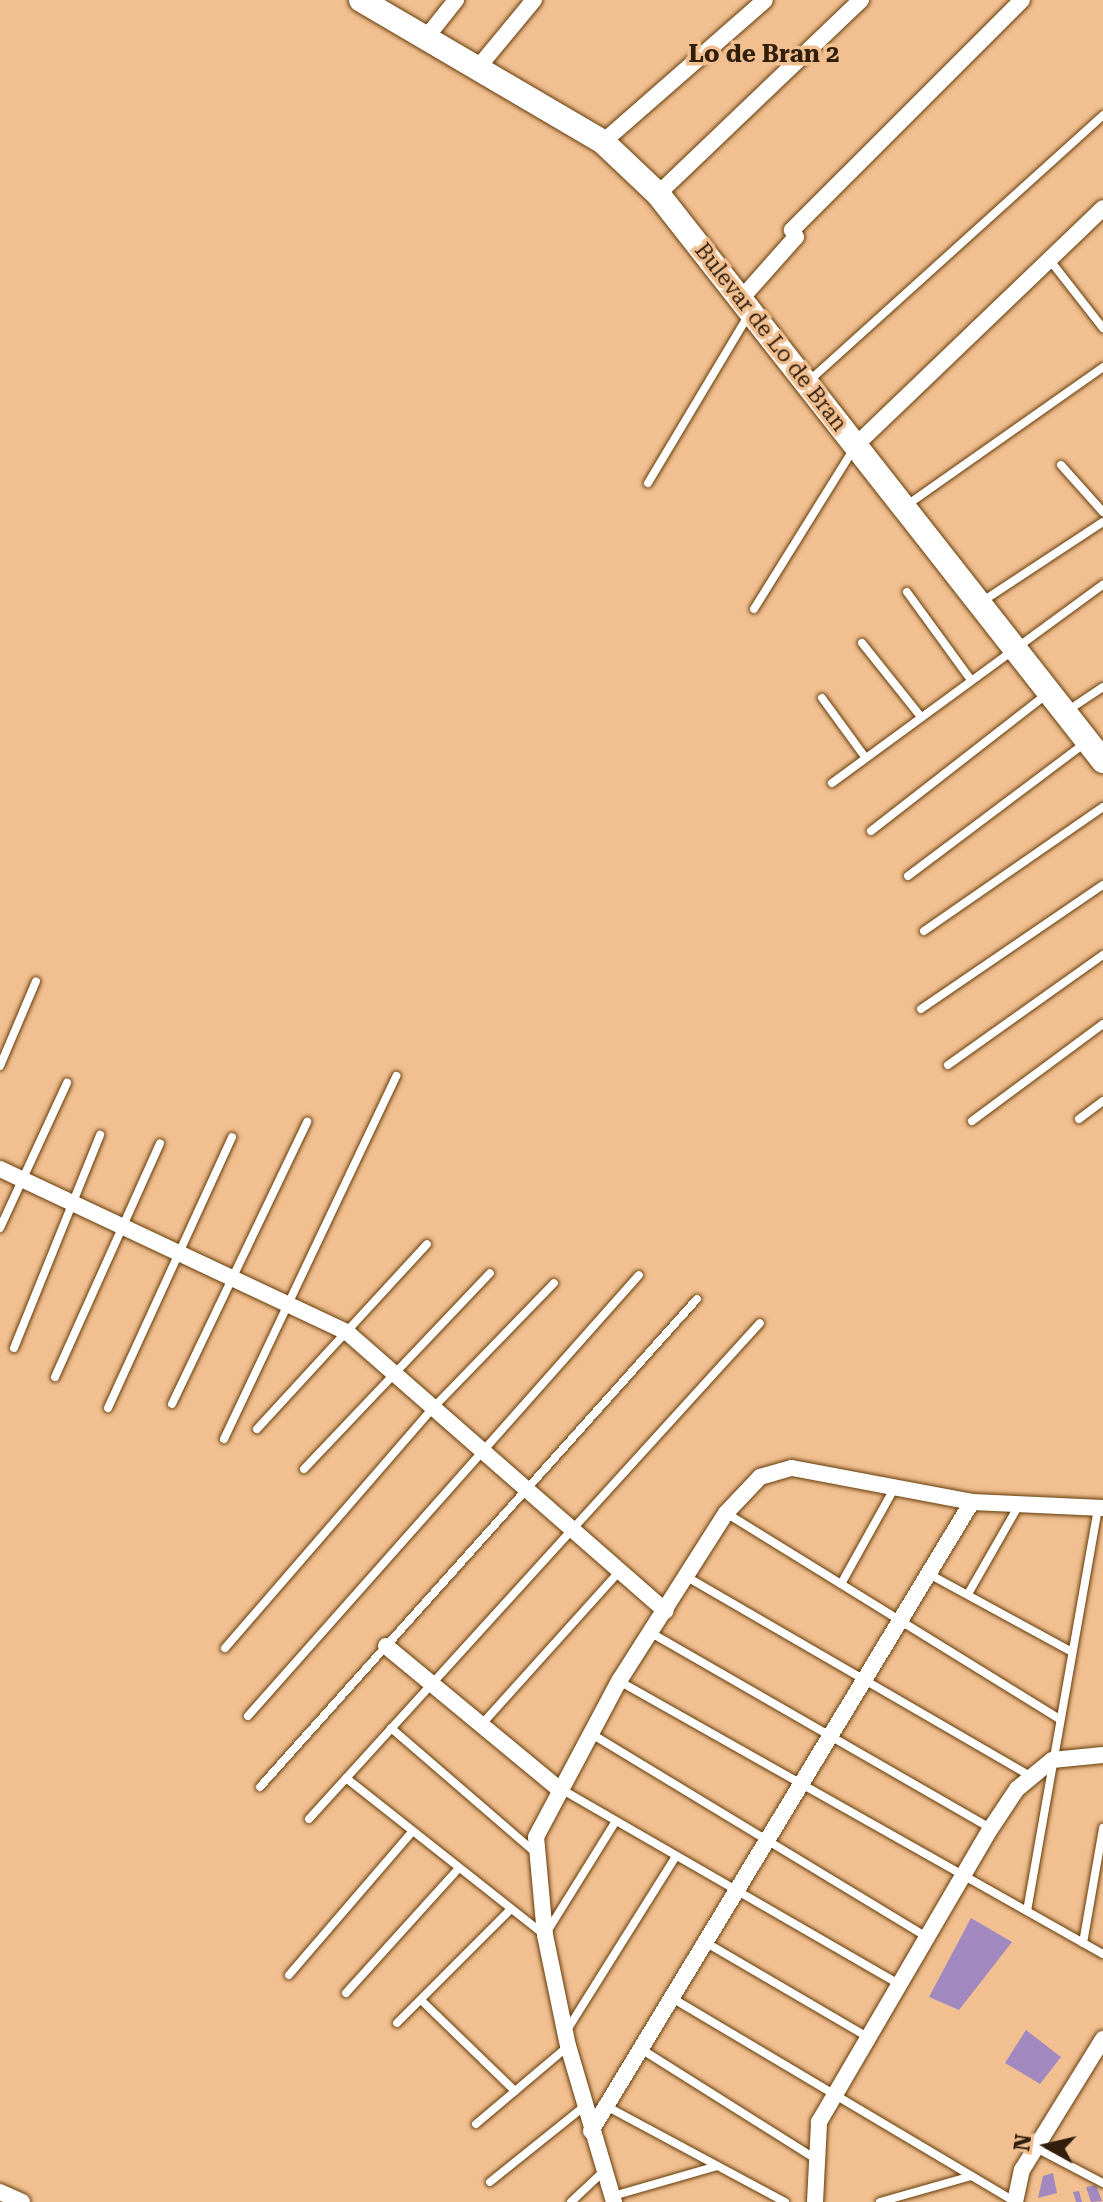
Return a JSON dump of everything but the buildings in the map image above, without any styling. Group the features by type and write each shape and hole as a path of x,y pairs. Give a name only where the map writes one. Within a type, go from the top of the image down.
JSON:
{"street":[{"name":"Bulevar de Lo de Bran","path":"361,0 603,142 658,194 1095,751"},
{"path":"425,39 456,0"},
{"path":"476,70 534,0"},
{"path":"603,142 765,0"},
{"path":"658,194 861,0"},
{"path":"745,306 796,237 792,230 1022,0"},
{"path":"856,445 1103,208"},
{"path":"0,1169 178,1253 234,1275 348,1333 430,1411 574,1527 619,1572 665,1611"},
{"path":"613,2199 591,2131 567,2038 545,1935 536,1837 619,1681 653,1634 726,1513 760,1477 792,1468 972,1502 1021,1500 1100,1508"},
{"path":"591,2131 972,1502"},
{"path":"386,1646 435,1682 559,1789"},
{"path":"815,2202 814,2158 819,2122 991,1828 1032,1777 1052,1760 1103,1755"},
{"path":"1015,2202 1036,2148 1103,2039"},
{"path":"0,2192 20,2202"}],"lane":[{"path":"805,385 1103,115"},
{"path":"1048,258 1103,328"},
{"path":"648,483 745,306"},
{"path":"904,507 1103,367"},
{"path":"754,609 856,445"},
{"path":"1061,465 1103,512"},
{"path":"979,604 1103,522"},
{"path":"832,783 1014,647 1103,585"},
{"path":"907,592 971,680"},
{"path":"862,643 921,717"},
{"path":"1065,712 1103,687"},
{"path":"871,831 1049,692"},
{"path":"822,698 865,757"},
{"path":"908,876 1095,751"},
{"path":"924,931 1103,807"},
{"path":"921,1009 1103,885"},
{"path":"948,1065 1103,955"},
{"path":"0,1066 36,981"},
{"path":"972,1121 1103,1024"},
{"path":"224,1439 396,1076"},
{"path":"0,1228 67,1083"},
{"path":"1079,1119 1103,1101"},
{"path":"172,1404 307,1122"},
{"path":"14,1348 100,1135"},
{"path":"108,1408 232,1137"},
{"path":"55,1377 127,1228 160,1143"},
{"path":"257,1429 427,1244"},
{"path":"304,1469 490,1273"},
{"path":"248,1716 639,1275"},
{"path":"225,1648 430,1411 554,1283"},
{"path":"260,1787 697,1299"},
{"path":"309,1819 760,1323"},
{"path":"841,1584 895,1487"},
{"path":"968,1594 1021,1500"},
{"path":"1027,1911 1100,1508"},
{"path":"726,1513 1060,1719"},
{"path":"482,1724 619,1572"},
{"path":"929,1574 1072,1652"},
{"path":"687,1577 1032,1777"},
{"path":"653,1634 991,1828"},
{"path":"619,1681 1103,1954"},
{"path":"391,1728 537,1855"},
{"path":"590,1733 928,1938"},
{"path":"346,1778 411,1833 545,1935 616,1821"},
{"path":"559,1789 900,1985"},
{"path":"1083,1943 1103,1828"},
{"path":"289,1975 411,1833"},
{"path":"476,2124 515,2091 567,2038 676,1856"},
{"path":"346,1993 458,1869"},
{"path":"397,2023 511,1909"},
{"path":"705,1942 869,2038"},
{"path":"672,1998 1015,2202"},
{"path":"421,2000 515,2091"},
{"path":"641,2049 814,2158"},
{"path":"490,2182 585,2106"},
{"path":"606,2106 785,2202"},
{"path":"1036,2148 1103,2183"},
{"path":"613,2199 717,2166"},
{"path":"571,2202 604,2170"},
{"path":"880,2202 971,2176"}],"district":[{"name":"Lo de Bran 2","path":"764,55"}]}
